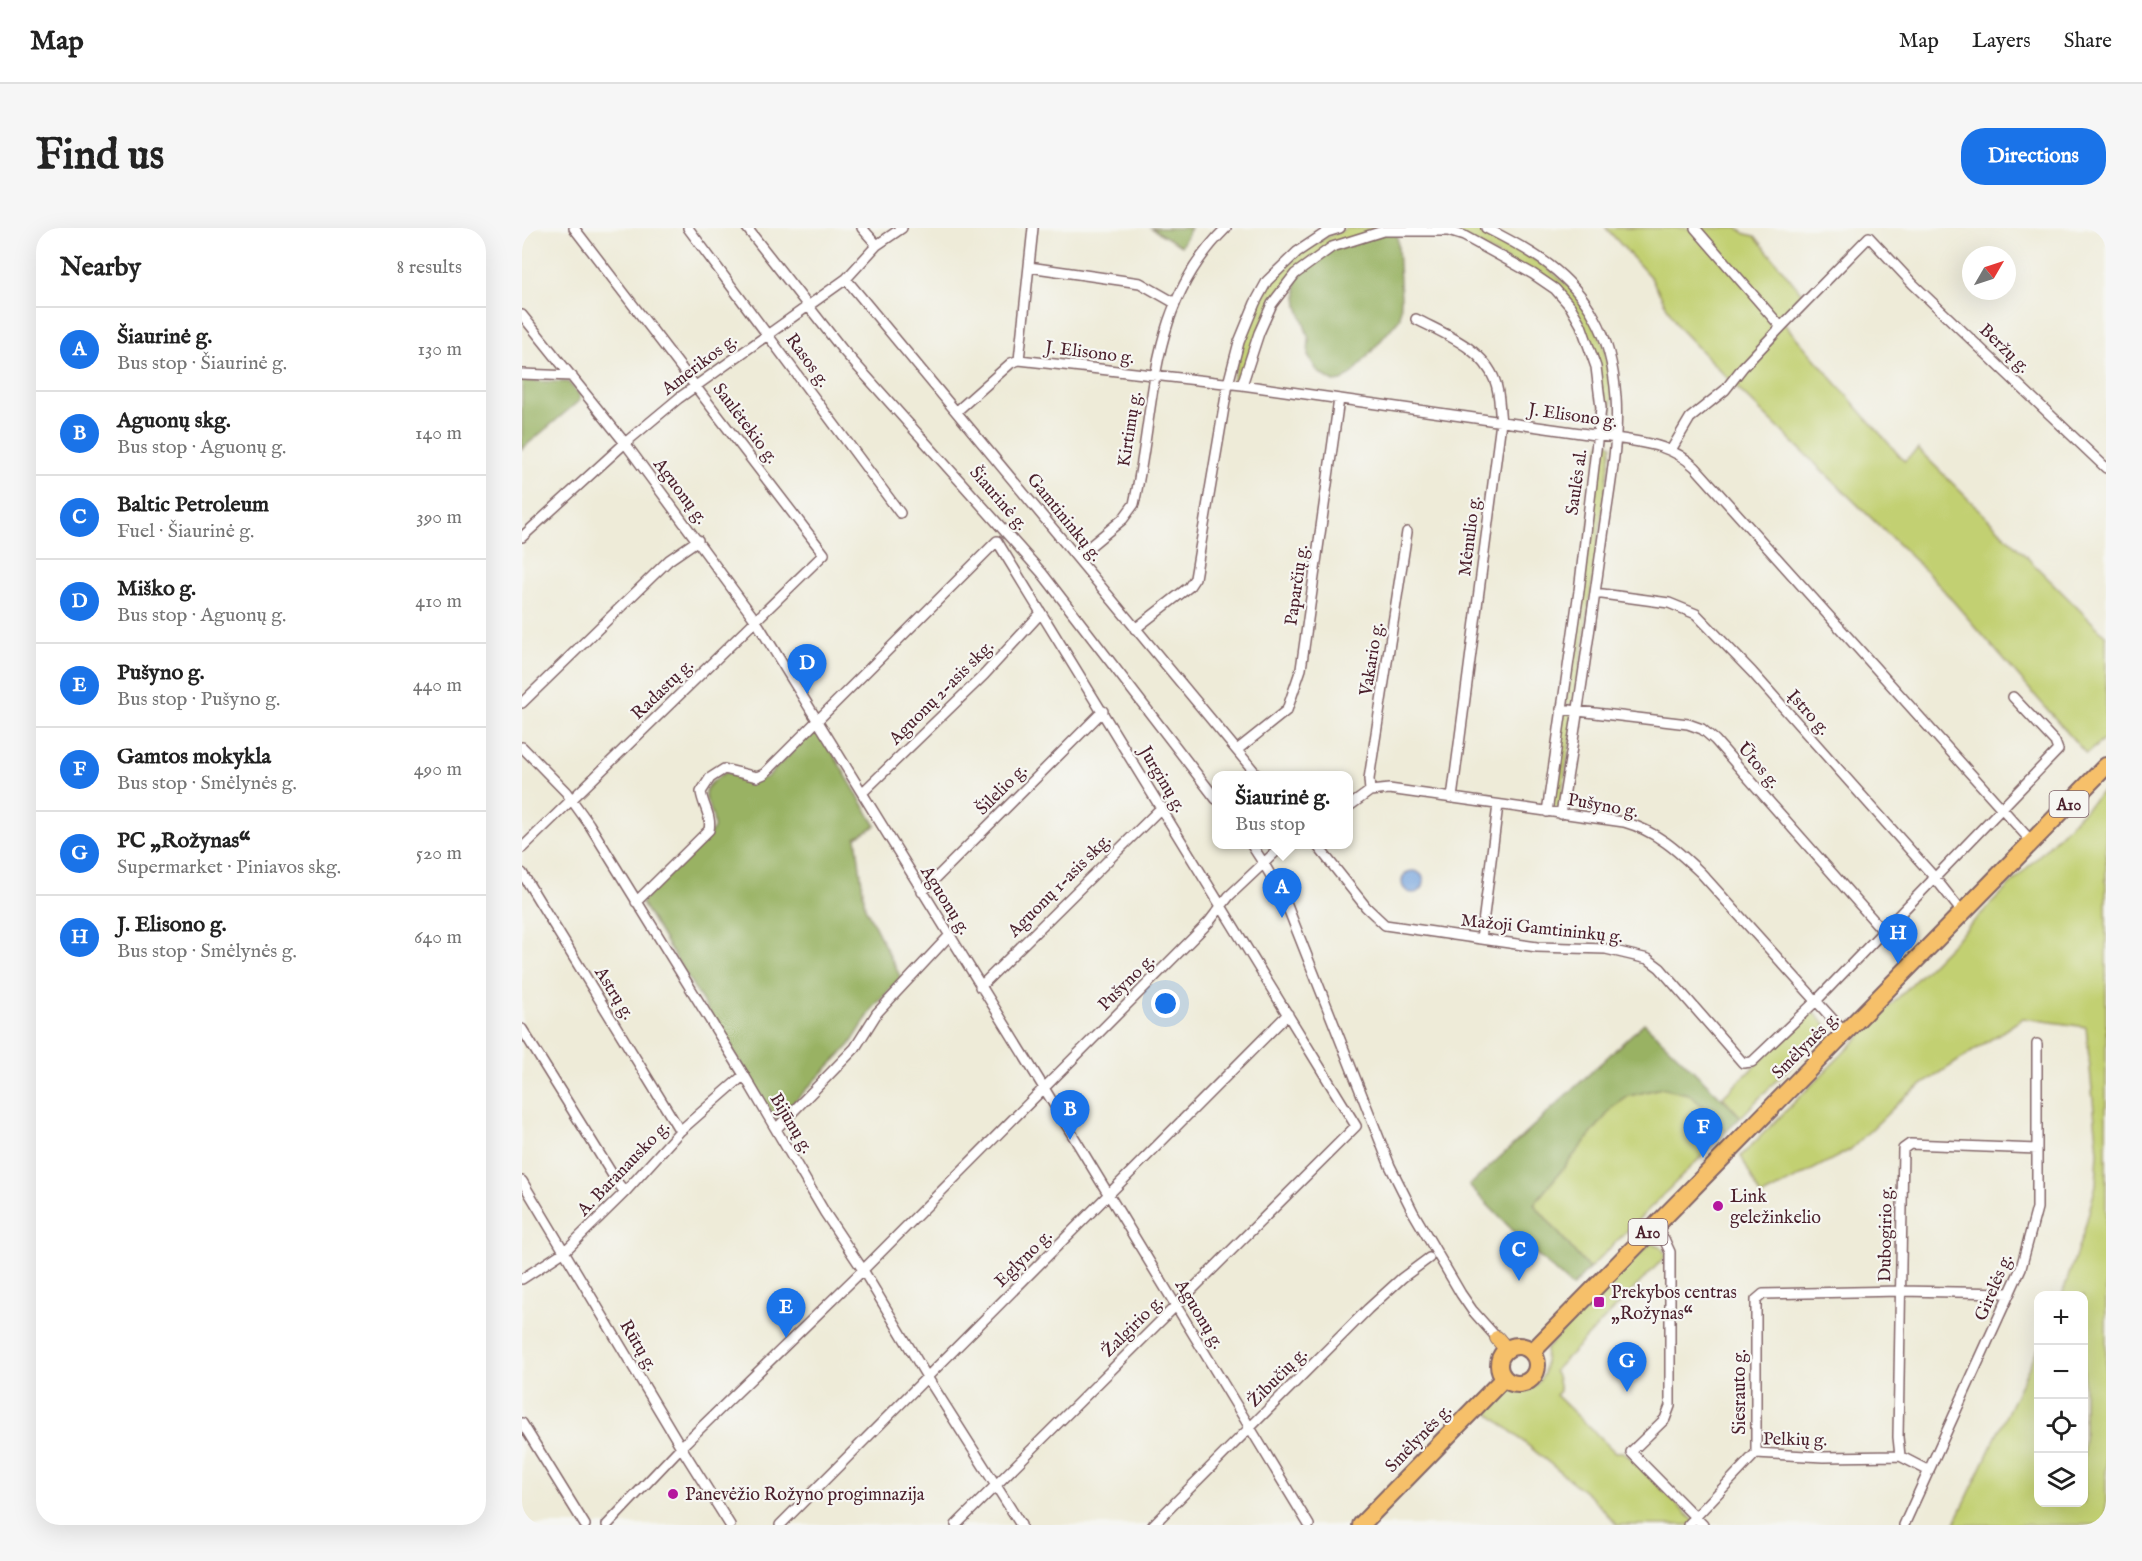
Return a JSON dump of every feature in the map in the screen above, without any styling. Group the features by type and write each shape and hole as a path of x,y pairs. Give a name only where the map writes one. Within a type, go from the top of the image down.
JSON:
{"highway":[{"name":"Smėlynės g.","path":"1532,1352 2106,766"},
{"path":"1502,1344 1520,1346 1532,1352 1537,1360 1537,1369 1530,1381 1517,1385 1504,1378 1499,1363 1502,1344"},
{"name":"Smėlynės g.","path":"1361,1525 1504,1378"}],"street":[{"name":"Saulėtekio g.","path":"574,228 824,554"},
{"name":"Rasos g.","path":"688,228 769,333 900,513"},
{"name":"Šiaurinė g.","path":"747,228 842,349 1042,573 1212,794"},
{"path":"862,228 877,245"},
{"name":"Amerikos g.","path":"522,537 625,443 696,386 846,279 877,245 902,228"},
{"path":"1019,360 1033,228"},
{"name":"Kirtimų g.","path":"1077,557 1123,519 1134,504 1154,376 1168,320 1201,256 1226,228"},
{"path":"1135,629 1189,587 1195,578 1228,384 1239,342 1255,303 1267,281 1297,252 1327,232 1340,228"},
{"name":"Saulės al.","path":"1486,228 1547,262 1568,279 1582,297 1597,321 1605,343 1616,397 1616,438 1579,711 1561,814"},
{"path":"1671,450 1690,418 1725,390 1743,367 1781,327 1695,228"},
{"name":"Saulės al.","path":"1242,385 1259,333 1272,304 1295,274 1332,247 1383,231 1406,229 1448,231 1464,236 1533,274 1555,289 1570,306 1581,325 1596,367 1602,408 1546,812"},
{"name":"Beržų g.","path":"1781,327 1869,237 1913,284 2106,468"},
{"path":"1029,267 1140,283 1175,303"},
{"name":"Gamtininkų g.","path":"846,279 1254,771"},
{"name":"Aguonų g.","path":"522,315 625,443 756,621 1110,1196 1308,1525"},
{"name":"Mėnulio g.","path":"1416,319 1470,349 1484,362 1496,382 1501,422 1452,798"},
{"name":"J. Elisono g.","path":"957,411 1011,363 1019,360 1242,385 1616,438 1653,444 1671,450 1695,467 2031,842"},
{"path":"522,374 572,376"},
{"name":"Paparčių g.","path":"1237,750 1287,710 1301,669 1340,399"},
{"name":"Vakario g.","path":"1370,791 1369,779 1407,532"},
{"path":"522,703 669,560 698,540"},
{"name":"Jurginų g.","path":"816,721 998,541 1356,1126"},
{"name":"Radastų g.","path":"522,848 824,554"},
{"name":"Įstro g.","path":"1595,593 1669,603 1696,614 1752,672 1935,878 1962,912"},
{"name":"Aguonų 2-asis skg.","path":"861,794 984,675 1041,613"},
{"name":"Mažoji Gamtininkų g.","path":"1320,849 1366,907 1385,925 1537,947 1606,949 1648,959 1660,968 1743,1063 1752,1062 1816,1001 2058,750 2055,742 2013,697"},
{"name":"Ūtos g.","path":"1561,709 1688,724 1702,729 1715,740 1883,932"},
{"name":"Šilelio g.","path":"922,892 1103,711"},
{"path":"636,902 708,830 709,817 701,792 710,778 724,769 757,777 764,774 816,721"},
{"name":"Bijūnų g.","path":"522,747 572,800 590,824 825,1212 1021,1525"},
{"name":"Pušyno g.","path":"1370,791 1389,789 1624,822 1646,829 1666,842 1701,873 1845,1033"},
{"path":"1353,803 1370,791"},
{"path":"1481,939 1498,805"},
{"name":"Aguonų 1-asis skg.","path":"980,987 1162,807"},
{"path":"1254,849 1287,907 1400,1187 1461,1294 1502,1344"},
{"name":"Pušyno g.","path":"608,1525 681,1448 863,1270 1209,922 1229,896 1279,849"},
{"name":"Astrų g.","path":"522,873 680,1131"},
{"path":"776,1129 855,1048 877,1012 949,936"},
{"name":"Eglyno g.","path":"780,1525 1110,1196 1288,1014"},
{"path":"522,1029 625,1192"},
{"name":"Girelės g.","path":"1904,1525 2021,1268 2037,1208 2037,1044"},
{"name":"A. Baranausko g.","path":"522,1279 564,1251 625,1192 680,1131 744,1075"},
{"name":"Žalgirio g.","path":"957,1525 1356,1126"},
{"name":"Dubogirio g.","path":"1900,1456 1898,1437 1903,1149 1910,1144 2037,1149"},
{"name":"Rūtų g.","path":"522,1181 681,1448 730,1525"},
{"path":"1653,1227 1664,1239 1670,1252 1670,1406 1665,1419 1631,1452 1703,1525"},
{"name":"Žibučių g.","path":"1153,1525 1368,1309 1402,1278 1429,1258"},
{"name":"Siesrauto g.","path":"1756,1453 1756,1300 1759,1297 1768,1292 2010,1293"},
{"path":"522,1423 585,1525"},
{"name":"Pelkių g.","path":"1688,1525 1756,1453 1823,1457 1900,1456 1929,1471"}],"green space":[{"path":"1151,228 1191,228 1181,246"},
{"path":"1348,228 1398,228 1332,246 1271,303 1239,382 1232,382 1250,319 1267,288 1302,252"},
{"path":"1447,228 1480,228 1544,265 1580,296 1603,343 1612,387 1612,431 1607,433 1603,428 1598,366 1556,287"},
{"path":"1606,228 1737,228 1746,234 1755,236 1804,296 1781,320 1904,461 1918,449 2106,636 2106,738 2086,754 1932,577 1733,384 1678,327 1651,278"},
{"path":"1397,230 1400,318 1354,372 1342,381 1334,382 1318,372 1308,356 1309,339 1298,306 1295,274 1332,247"},
{"path":"522,381 568,382 579,394 580,400 522,449"},
{"path":"1606,441 1612,445 1575,702 1568,705 1565,703 1600,444"},
{"path":"1566,712 1574,717 1560,806 1555,809 1552,806 1562,716"},
{"path":"817,727 876,826 856,837 865,907 901,978 873,1008 850,1045 776,1120 641,902 714,829 705,793 714,780 726,772 757,779 766,778"},
{"path":"2106,788 2106,1525 1954,1525 2034,1356 2034,1507 2088,1507 2088,1291 2063,1291 2084,1231 2096,1185 2098,1152 2086,1027 2023,1018 1908,1094 1850,1150 1761,1197 1741,1156"},
{"path":"1809,1013 1816,1014 1828,1027 1741,1117 1723,1097"},
{"path":"1644,1023 1741,1117 1726,1132 1703,1106 1688,1094 1661,1088 1629,1096 1613,1107 1534,1204 1589,1269 1572,1287 1469,1186"},
{"path":"1661,1088 1688,1094 1703,1106 1726,1132 1589,1269 1534,1204 1613,1107 1629,1096"},
{"path":"1650,1244 1660,1247 1666,1256 1554,1371 1560,1391 1556,1395 1615,1452 1624,1452 1698,1525 1617,1525 1592,1498 1486,1411 1509,1390 1530,1390 1536,1385 1544,1374 1546,1349"}],"water":[{"path":"1409,871 1417,871 1424,878 1424,886 1417,893 1409,893 1402,886 1402,878"}],"place":[{"name":"Miško g.","path":"807,694"},
{"name":"Šiaurinė g.","path":"1282,918"},
{"name":"J. Elisono g.","path":"1898,964"},
{"name":"Aguonų skg.","path":"1070,1140"},
{"name":"Gamtos mokykla","path":"1703,1158"},
{"name":"Link geležinkelio","path":"1718,1206"},
{"name":"Baltic Petroleum","path":"1519,1281"},
{"name":"Prekybos centras „Rožynas“","path":"1599,1302"},
{"name":"Pušyno g.","path":"786,1338"},
{"name":"PC „Rožynas“","path":"1627,1392"},
{"name":"Panevėžio Rožyno progimnazija","path":"673,1494"}]}
